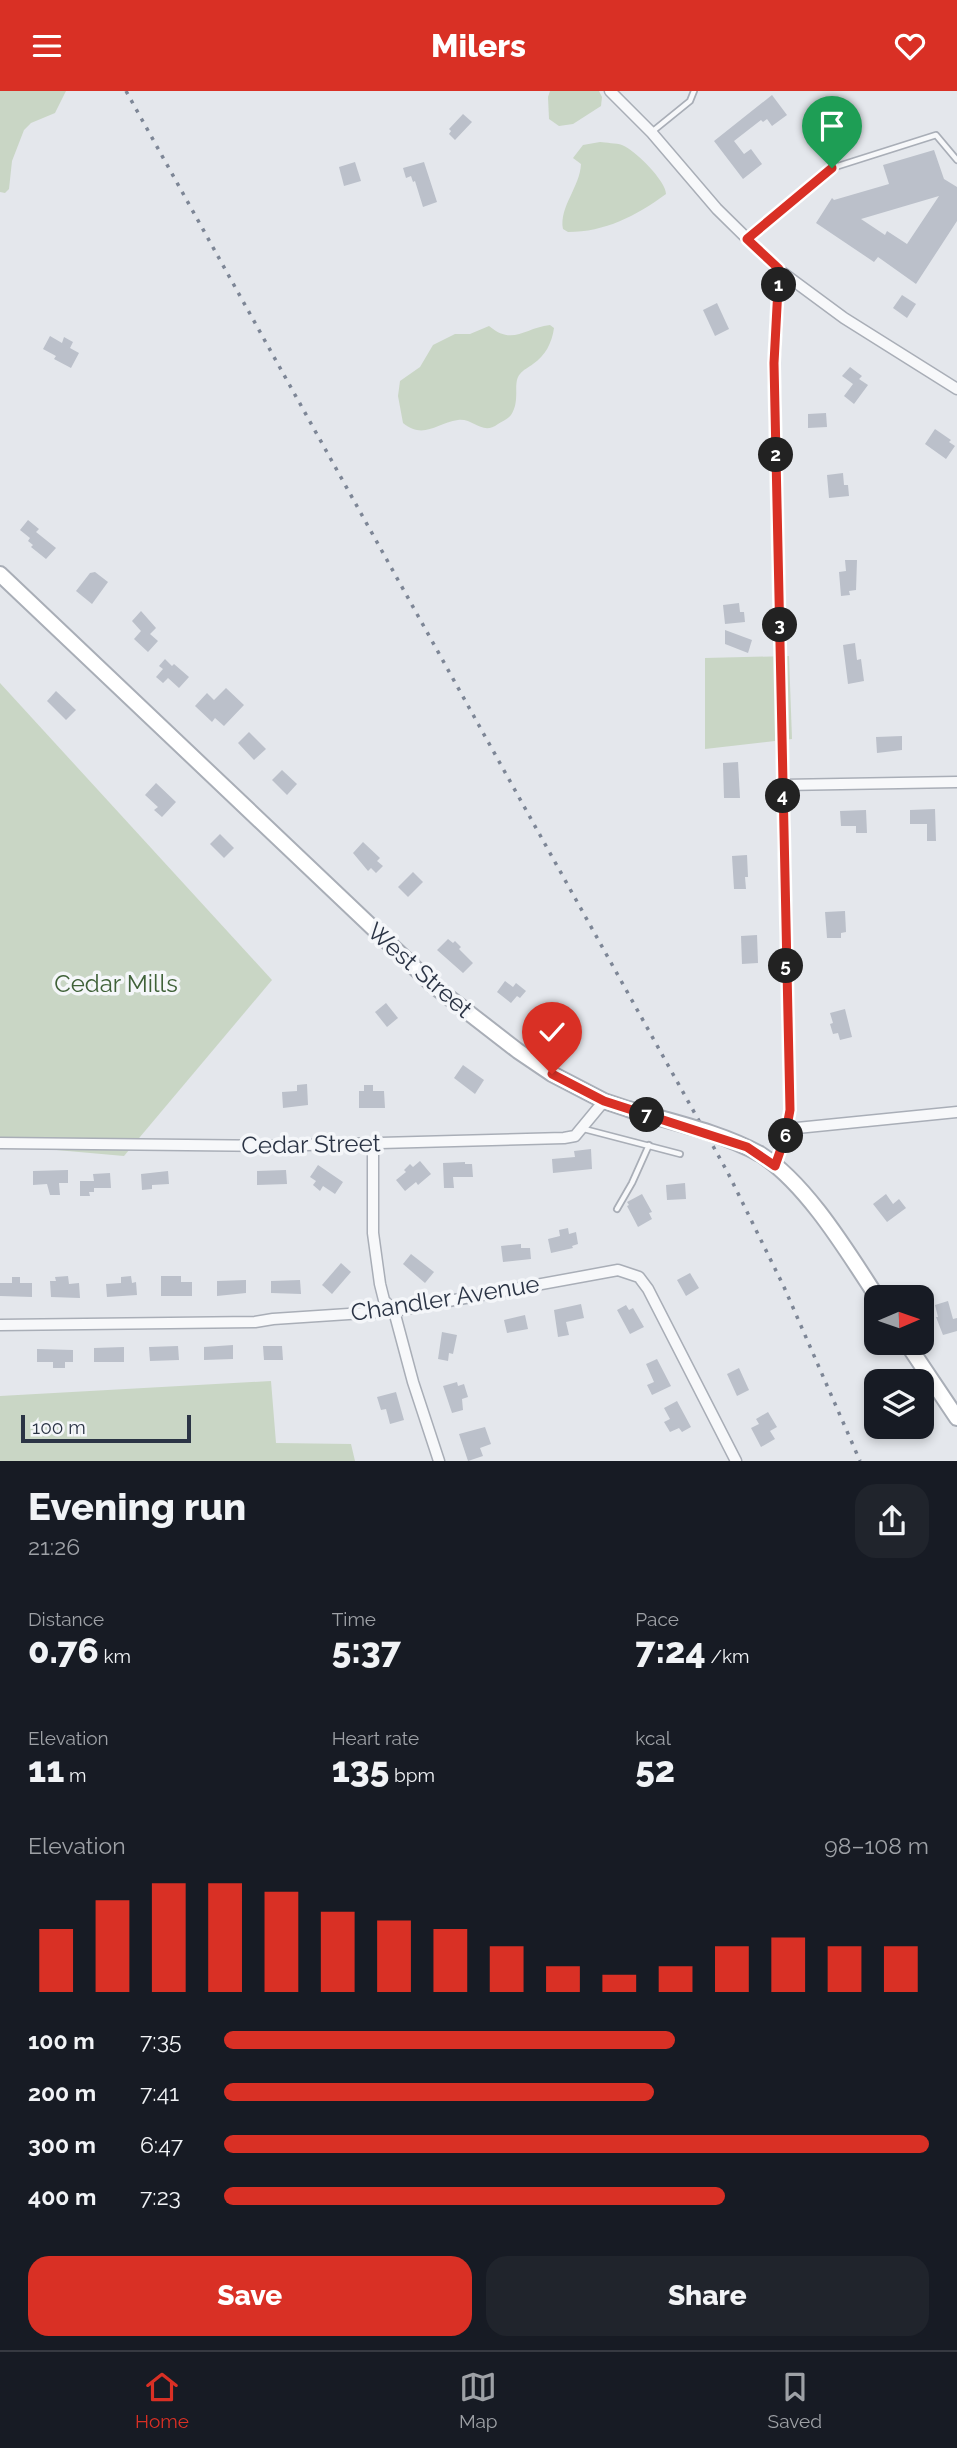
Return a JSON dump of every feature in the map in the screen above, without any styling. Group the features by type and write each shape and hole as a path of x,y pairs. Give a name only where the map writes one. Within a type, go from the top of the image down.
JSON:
{"main road":[{"name":"West Street","path":"0,575 434,986 552,1074 604,1101 707,1133 760,1154 811,1201 869,1285"},
{"path":"915,1355 957,1417"}],"street":[{"path":"610,91 652,133 717,209 779,269 844,319 957,389"},
{"path":"775,1166 790,1110 774,363 779,269"},
{"path":"783,785 957,782"},
{"path":"584,1129 604,1101"},
{"path":"787,1129 957,1112"},
{"name":"Cedar Street","path":"0,1143 269,1146 564,1138 575,1136 584,1129"},
{"path":"373,1143 373,1233 384,1300 394,1311 413,1382 439,1461"},
{"name":"Chandler Avenue","path":"0,1325 255,1322 394,1311 618,1270 639,1277 649,1289 736,1461"}],"lane":[{"path":"652,133 690,101 694,91"},
{"path":"747,239 832,168 936,135 957,160"},
{"path":"584,1129 680,1154"},
{"path":"617,1209 649,1146"}],"green space":[{"path":"0,91 66,91 55,113 31,123 24,130 12,161 9,189 5,193 0,192"},
{"path":"550,91 599,91 602,97 601,106 573,124 559,126 549,119"},
{"path":"600,142 622,145 634,153 656,174 666,194 620,221 595,229 568,232 563,229 564,213 581,164 573,158 583,145"},
{"path":"550,325 554,328 550,344 541,357 518,378 516,404 507,419 487,428 464,420 424,430 410,428 403,423 398,396 400,381 420,367 433,345 455,334 470,334 489,326 497,332 512,335"},
{"path":"789,656 792,739 705,749 705,658"},
{"name":"Cedar Mills","path":"0,683 272,980 124,1156 0,1145"},
{"path":"271,1381 276,1443 351,1444 355,1461 0,1461 0,1396"}],"building":[{"path":"772,95 787,115 772,126 767,119 763,122 761,120 734,141 744,154 751,149 762,164 743,179 714,141"},
{"path":"463,114 472,122 455,140 449,134 449,129"},
{"path":"934,150 944,179 957,187 957,221 916,284 878,257 874,262 816,223 832,198 834,200 889,184 883,165","holes":["939,196 907,244 887,231 885,235 861,219"]},
{"path":"355,162 361,181 344,186 339,167"},
{"path":"424,162 437,202 423,207 415,181 413,182 411,176 406,178 403,168"},
{"path":"902,295 916,304 907,318 893,308"},
{"path":"717,303 729,329 715,336 703,310"},
{"path":"50,336 62,343 64,337 73,342 70,348 79,353 71,368 43,349"},
{"path":"850,367 862,376 859,379 868,385 854,404 844,396 853,384 842,376"},
{"path":"826,413 827,427 808,428 808,414"},
{"path":"935,429 955,446 946,459 925,444"},
{"path":"843,473 849,496 829,498 827,475"},
{"path":"28,520 39,529 36,532 56,548 46,559 31,547 33,545 28,541 30,538 20,530"},
{"path":"845,560 857,560 856,590 849,591 850,595 841,596 839,572 846,571"},
{"path":"95,572 108,582 92,604 76,591 90,573"},
{"path":"739,603 745,622 725,624 723,605"},
{"path":"141,611 156,628 150,634 158,641 148,652 134,639 141,631 132,621"},
{"path":"725,630 752,640 748,653 725,644"},
{"path":"855,643 857,660 861,659 864,681 848,684 843,645"},
{"path":"165,659 189,677 179,688 168,678 163,683 156,677 163,669 159,666"},
{"path":"226,688 244,705 224,726 215,718 212,722 195,706 207,693 214,700"},
{"path":"56,691 76,710 66,720 47,701"},
{"path":"249,732 266,749 254,760 238,743"},
{"path":"902,736 902,750 877,753 876,737"},
{"path":"738,762 740,798 724,798 723,763"},
{"path":"282,770 297,784 287,795 272,780"},
{"path":"156,783 176,802 162,817 154,810 158,807 145,795"},
{"path":"935,809 936,841 927,841 927,824 910,824 910,810"},
{"path":"866,810 867,833 856,833 856,826 841,826 840,811"},
{"path":"220,834 234,848 224,858 210,844"},
{"path":"363,842 380,858 377,861 383,866 376,873 371,868 368,871 353,853"},
{"path":"747,855 746,889 734,889 732,856"},
{"path":"413,872 423,882 408,897 398,887"},
{"path":"845,911 846,932 841,933 841,938 827,938 825,912"},
{"path":"757,935 758,963 742,964 741,936"},
{"path":"448,939 453,943 455,941 473,963 463,973 437,950"},
{"path":"505,981 513,987 516,983 526,991 511,1003 497,992"},
{"path":"386,1003 398,1018 387,1027 375,1012"},
{"path":"845,1009 852,1037 840,1040 838,1033 833,1034 830,1013"},
{"path":"463,1065 484,1080 475,1094 454,1078"},
{"path":"307,1084 308,1105 283,1108 282,1092 297,1091 297,1085"},
{"path":"364,1085 373,1085 373,1091 384,1091 385,1108 359,1108 359,1091 364,1091"},
{"path":"591,1149 592,1169 553,1173 552,1159 575,1157 574,1151"},
{"path":"420,1161 431,1174 405,1191 396,1180 406,1172 404,1170 410,1164 413,1167"},
{"path":"443,1163 472,1164 473,1177 453,1177 454,1188 444,1188"},
{"path":"318,1165 343,1182 335,1194 323,1186 320,1191 313,1185 316,1181 310,1177"},
{"path":"68,1170 68,1183 59,1183 60,1195 50,1195 47,1184 33,1185 33,1171"},
{"path":"286,1170 287,1184 257,1185 257,1171"},
{"path":"168,1171 169,1184 152,1185 152,1189 142,1190 141,1174"},
{"path":"110,1173 111,1188 94,1188 94,1192 89,1192 90,1196 80,1196 80,1181 94,1181 93,1174"},
{"path":"685,1183 686,1199 667,1200 666,1185"},
{"path":"642,1194 652,1212 649,1213 652,1219 638,1227 627,1202"},
{"path":"886,1194 893,1204 899,1199 906,1208 887,1222 873,1204"},
{"path":"568,1228 569,1234 576,1232 578,1244 572,1246 573,1248 551,1253 548,1239 560,1236 559,1230"},
{"path":"521,1244 521,1248 530,1248 531,1259 503,1262 501,1246"},
{"path":"411,1254 434,1272 425,1283 403,1264"},
{"path":"341,1263 351,1272 332,1294 322,1285"},
{"path":"690,1273 699,1288 686,1296 677,1280"},
{"path":"68,1276 69,1284 79,1283 80,1298 51,1297 50,1281 56,1281 55,1277"},
{"path":"131,1276 132,1283 136,1282 137,1295 107,1297 106,1284 121,1283 121,1277"},
{"path":"161,1276 181,1276 181,1282 192,1282 192,1296 161,1296"},
{"path":"12,1277 20,1277 20,1283 32,1283 32,1297 0,1296 0,1283 12,1283"},
{"path":"246,1280 246,1293 217,1296 217,1281"},
{"path":"300,1280 301,1294 271,1293 271,1281"},
{"path":"948,1301 953,1319 957,1318 957,1331 943,1335 936,1317 935,1305"},
{"path":"581,1304 584,1318 566,1322 569,1335 558,1337 554,1310"},
{"path":"626,1305 629,1310 633,1308 644,1327 630,1334 617,1310"},
{"path":"525,1315 528,1329 507,1333 504,1320"},
{"path":"442,1332 457,1335 453,1354 449,1353 448,1361 438,1359"},
{"path":"233,1345 233,1359 204,1360 204,1347"},
{"path":"178,1346 179,1360 150,1361 149,1347"},
{"path":"263,1346 282,1346 283,1360 264,1360"},
{"path":"124,1347 124,1362 94,1362 94,1348"},
{"path":"37,1349 73,1350 73,1362 65,1362 65,1368 53,1368 53,1362 37,1362"},
{"path":"657,1359 671,1386 652,1395 647,1385 654,1382 646,1364"},
{"path":"739,1368 749,1390 737,1396 727,1374"},
{"path":"457,1382 458,1386 464,1384 468,1397 462,1399 463,1410 452,1413 443,1386"},
{"path":"396,1392 404,1420 390,1424 386,1409 381,1410 377,1397"},
{"path":"677,1401 691,1427 682,1432 679,1428 670,1432 664,1422 670,1419 664,1408"},
{"path":"768,1412 777,1427 770,1431 775,1439 761,1447 751,1428 759,1424 756,1419"},
{"path":"485,1427 491,1444 480,1448 483,1456 468,1461 459,1434"}],"railway":[{"path":"126,91 728,1173 784,1287 860,1461"}],"route":[{"path":"552,1074 604,1101 747,1147 775,1166 785,1137 790,1110 774,363 779,269 747,239 832,168"}]}
